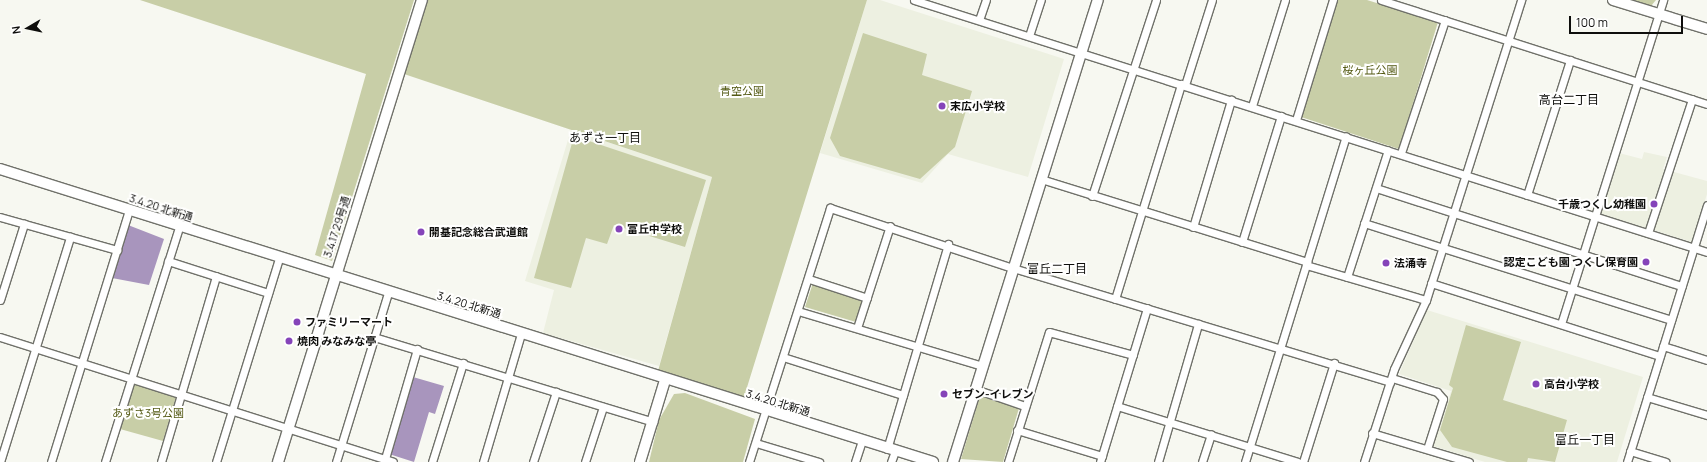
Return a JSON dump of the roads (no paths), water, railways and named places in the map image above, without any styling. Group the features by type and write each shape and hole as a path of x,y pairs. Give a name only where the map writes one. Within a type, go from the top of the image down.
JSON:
{"street":[{"name":"3.4.17 29号通","path":"278,462 334,276 422,0"},
{"path":"914,0 929,2 979,20 1467,174 1527,195 1707,252"},
{"path":"979,20 986,0"},
{"path":"1030,36 1041,0"},
{"path":"953,462 1040,179 1098,0"},
{"path":"1092,196 1156,0"},
{"path":"1114,299 1212,0"},
{"path":"1252,106 1285,0"},
{"path":"1296,120 1333,0"},
{"path":"1364,462 1372,433 1391,380 1426,300 1521,0"},
{"path":"1613,0 1707,30"},
{"path":"1561,324 1660,15 1663,0"},
{"path":"1386,1 1707,104"},
{"path":"1401,153 1445,20"},
{"path":"1527,195 1570,60"},
{"path":"1648,233 1692,98"},
{"path":"1193,227 1231,100"},
{"path":"1242,242 1281,116"},
{"path":"1245,462 1346,136"},
{"path":"1347,277 1388,150"},
{"name":"3.4.20 北新通","path":"0,169 179,227 862,442 933,462"},
{"path":"1040,179 1242,242 1347,277 1426,300"},
{"path":"1376,188 1682,286"},
{"path":"1627,462 1707,205"},
{"path":"749,462 830,208 948,244 1013,268 1114,299 1437,392 1443,399 1427,449"},
{"path":"51,462 129,210"},
{"path":"0,217 117,250"},
{"path":"1364,222 1442,249 1671,320"},
{"path":"0,300 24,224"},
{"path":"858,328 890,226"},
{"path":"105,462 130,378 179,227"},
{"path":"0,462 70,237"},
{"path":"891,462 891,450 903,395 948,244"},
{"path":"216,462 279,258"},
{"path":"168,261 268,293"},
{"path":"161,462 216,276"},
{"path":"808,279 867,298"},
{"path":"1431,283 1660,356"},
{"path":"336,462 388,292"},
{"path":"1017,430 1101,459 1147,308"},
{"path":"798,311 983,366"},
{"path":"1158,462 1171,422 1198,324"},
{"path":"1008,462 1049,332 1133,355"},
{"path":"483,462 521,334"},
{"path":"0,337 289,427 342,444 384,461 393,462"},
{"path":"374,337 653,422"},
{"path":"1663,346 1707,360"},
{"path":"384,461 416,349"},
{"path":"783,358 903,395"},
{"path":"1303,462 1334,363"},
{"path":"432,462 462,364"},
{"path":"640,462 666,380"},
{"path":"975,390 1025,406"},
{"path":"533,462 556,392"},
{"path":"1647,396 1707,414"},
{"path":"585,462 603,406"},
{"path":"1117,406 1298,462"},
{"path":"1372,433 1469,462"},
{"path":"1202,462 1211,434"},
{"path":"855,462 862,442"},
{"path":"756,443 820,462"},
{"path":"1630,451 1665,462"}],"place":[{"name":"末広小学校","path":"942,106"},
{"name":"千歳つくし幼稚園","path":"1654,204"},
{"name":"富丘中学校","path":"619,229"},
{"name":"開基記念総合武道館","path":"421,232"},
{"name":"認定こども園 つくし保育園","path":"1646,262"},
{"name":"法涌寺","path":"1386,263"},
{"name":"ファミリーマート","path":"297,322"},
{"name":"焼肉 みなみな亭","path":"289,341"},
{"name":"高台小学校","path":"1536,384"},
{"name":"セブン-イレブン","path":"944,394"}],"district":[{"name":"高台二丁目","path":"1569,100"},
{"name":"あずさ一丁目","path":"605,138"},
{"name":"富丘二丁目","path":"1057,269"},
{"name":"富丘一丁目","path":"1585,440"}],"park label":[{"name":"桜ヶ丘公園","path":"1370,70"},
{"name":"青空公園","path":"742,91"},
{"name":"あずさ3号公園","path":"148,413"}]}
